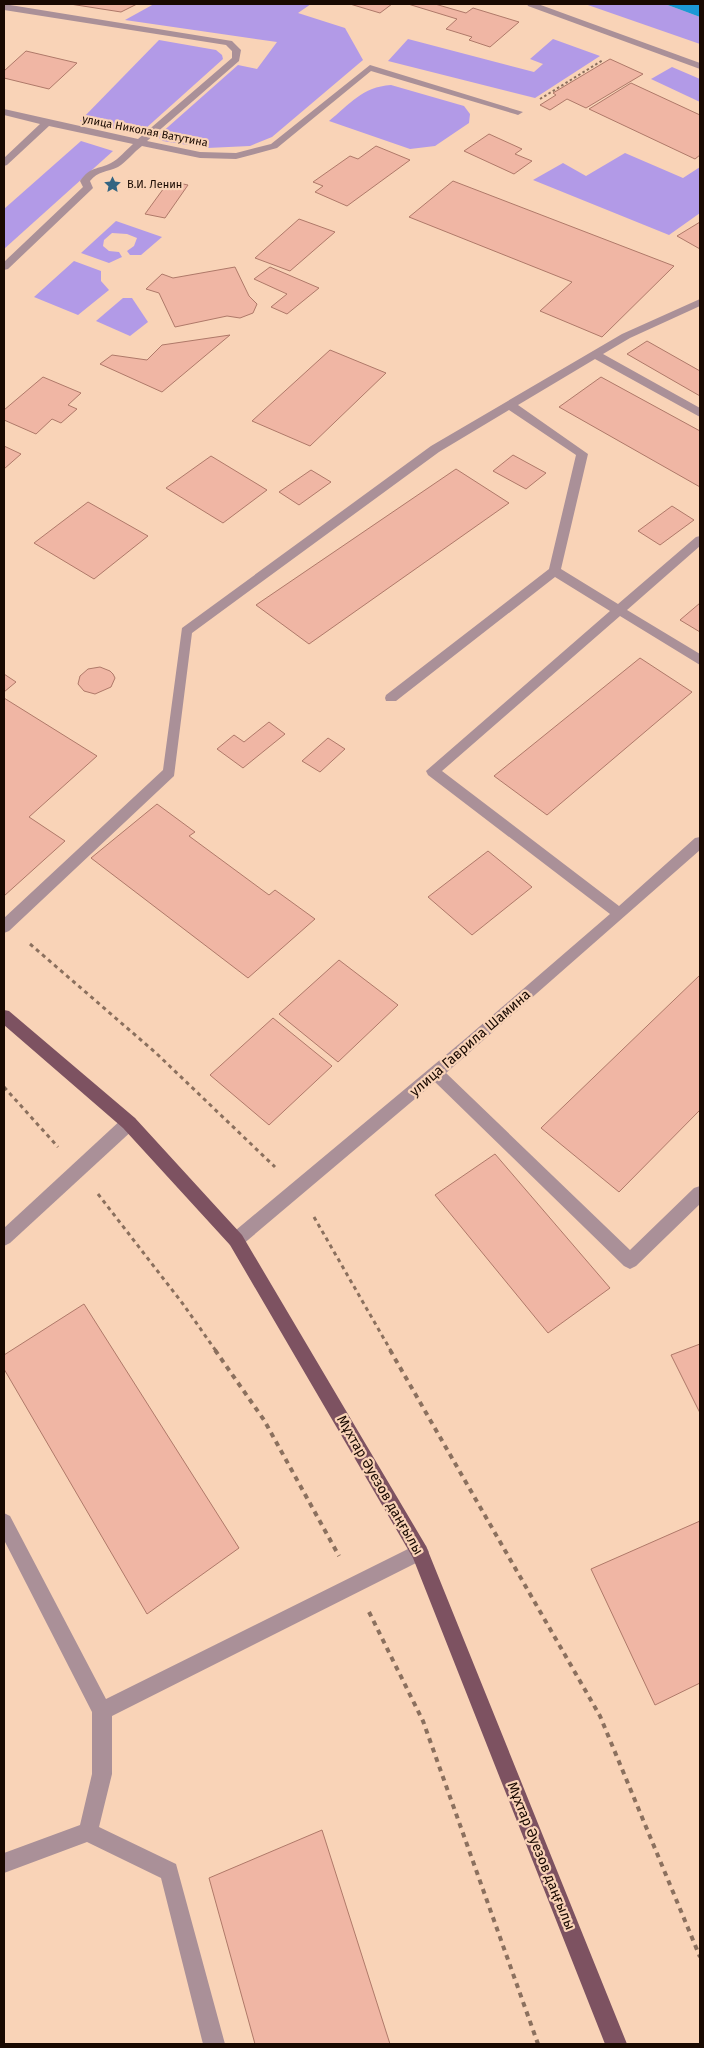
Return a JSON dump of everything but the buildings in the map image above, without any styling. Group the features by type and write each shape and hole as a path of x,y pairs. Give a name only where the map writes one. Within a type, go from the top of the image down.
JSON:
{"main road":[{"name":"Мұхтар Әуезов даңғылы","path":"4,1016 129,1123 236,1240 420,1552 616,2044"}],"street":[{"path":"531,4 700,66"},
{"path":"4,7 229,43 237,50 236,59 114,165 99,168 89,174 85,181 88,188 4,267"},
{"name":"улица Николая Ватутина","path":"4,112 47,123 200,155 236,156 274,146 370,68 518,112"},
{"path":"4,163 47,123"},
{"path":"6,925 169,772 186,631 436,450 626,336 700,302"},
{"path":"595,354 700,413"},
{"path":"391,698 555,571 582,454 510,406"},
{"path":"620,914 433,771 700,540"},
{"path":"555,571 700,660"},
{"name":"улица Гаврила Шамина","path":"236,1240 436,1074 700,842"},
{"path":"436,1074 630,1261 700,1193"},
{"path":"4,1238 129,1123"},
{"path":"4,1522 102,1711 102,1774 88,1832"},
{"path":"102,1711 420,1552"},
{"path":"4,1864 88,1832 169,1871 214,2044"}],"path":[{"path":"518,112 633,41"},
{"path":"6,925 156,1053 298,1189 600,1716 700,1957"},
{"path":"4,1088 79,1170 183,1304 264,1420 355,1584 423,1722 538,2044"}],"shaded area":[{"path":"154,4 311,4 298,13 345,28 363,60 272,137 250,146 207,148 163,141 159,138 160,134 238,65 257,69 277,42 125,20"},
{"path":"585,4 665,4 700,17 700,44"},
{"path":"408,39 534,72 543,64 530,59 553,39 600,56 535,98 388,61"},
{"path":"159,40 216,50 222,55 223,59 145,129 126,132 80,121"},
{"path":"672,67 700,79 700,102 651,79"},
{"path":"391,85 464,106 470,114 469,123 435,146 410,149 329,121 357,97 372,89"},
{"path":"81,141 113,151 4,249 4,209"},
{"path":"625,153 683,178 700,167 700,213 669,235 533,180 563,163 586,176"},
{"path":"116,221 162,237 141,255 130,255 127,251 134,246 137,238 127,234 112,233 104,240 103,246 109,251 119,252 122,257 109,263 81,253"},
{"path":"74,261 101,271 101,281 109,290 78,315 34,297"},
{"path":"123,298 132,298 148,322 130,336 96,321"}],"water":[{"path":"665,4 700,4 700,17"}],"place":[{"name":"В.И. Ленин","path":"113,184"}]}
